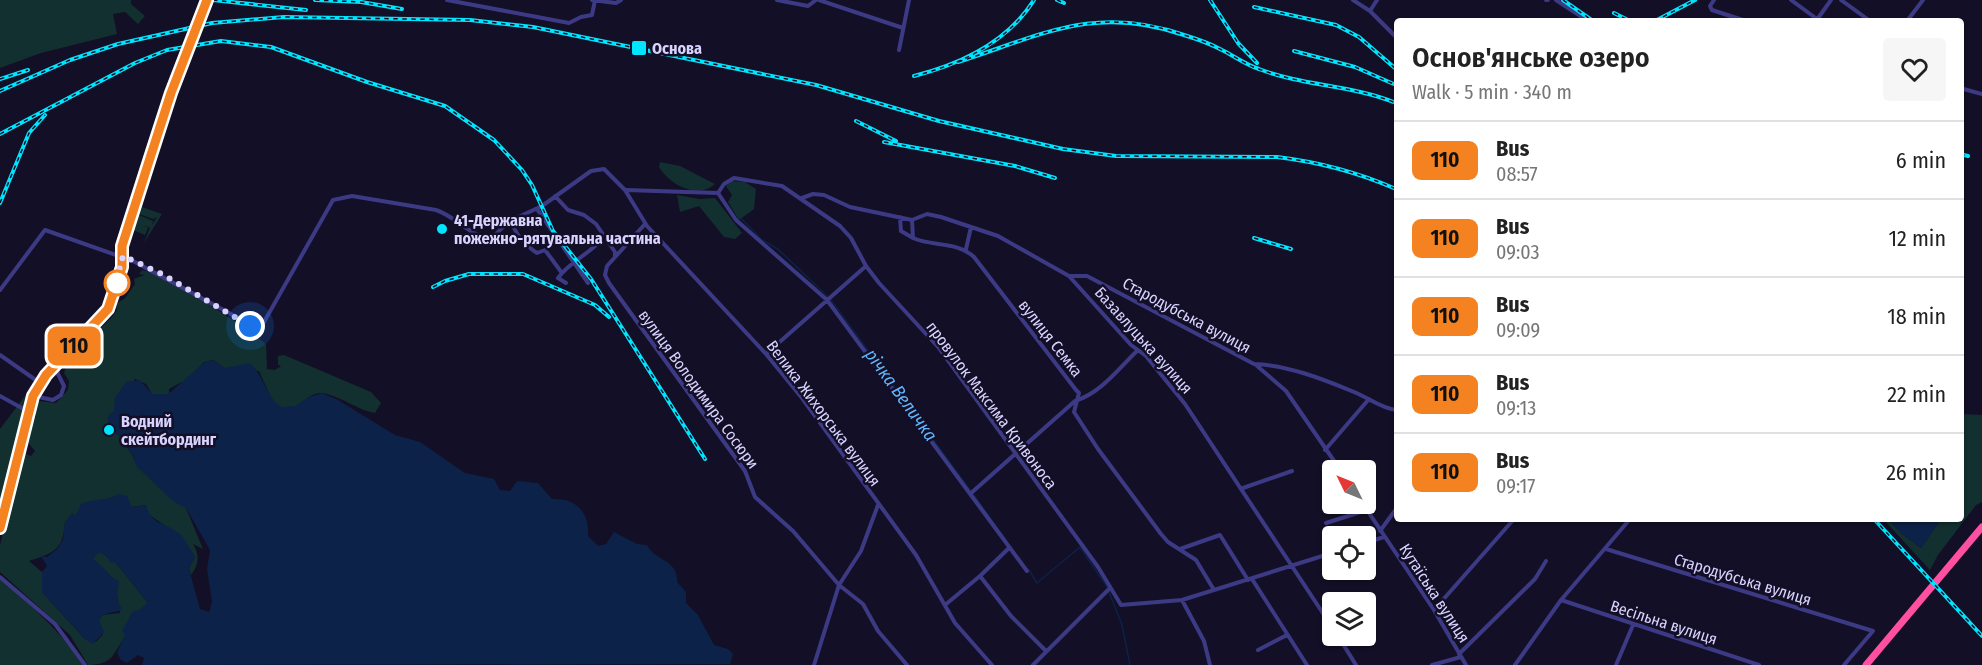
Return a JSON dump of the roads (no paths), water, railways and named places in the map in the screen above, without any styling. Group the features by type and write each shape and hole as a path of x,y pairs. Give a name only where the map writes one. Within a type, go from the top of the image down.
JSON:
{"highway":[{"path":"1866,665 1982,527"}],"main road":[{"path":"0,528 33,396 40,383 57,363 108,309 122,267 128,226 207,0"}],"street":[{"path":"447,0 569,23 592,15 593,0 616,3 621,0"},
{"path":"777,0 808,6 818,0 903,27"},
{"path":"899,50 909,0"},
{"path":"1353,0 1370,11 1394,35"},
{"path":"1370,11 1377,0"},
{"path":"1556,0 1583,18"},
{"path":"1714,0 1710,6 1712,10 1737,18"},
{"path":"1791,0 1814,18"},
{"path":"1818,18 1831,0"},
{"path":"1841,0 1866,18"},
{"path":"1909,18 1923,0"},
{"path":"1964,89 1982,94"},
{"name":"Велика Жихорська вулиця","path":"555,196 597,168 604,169 626,190 645,224 766,354 808,406 916,555 955,623 992,665"},
{"name":"провулок Максима Кривоноса","path":"718,193 724,184 734,178 782,186 802,198 851,238 866,266 939,348 1016,454 1110,588 1118,603 1125,606 1182,600"},
{"path":"626,190 718,193 736,220 827,300 1027,571"},
{"path":"802,198 813,194 824,195 850,207 912,220 913,238"},
{"path":"0,290 45,230 123,256 162,274 250,326 259,326 333,200 352,196 446,213 476,236 491,239 511,220 537,209 555,196 568,210 584,215 596,224 603,238 615,252 615,257"},
{"path":"537,209 550,232 574,261 588,284"},
{"name":"Базавлуцька вулиця","path":"912,220 934,215 998,236 1069,276 1185,404 1243,488 1322,611"},
{"path":"900,217 901,231 913,238 923,242 966,249 971,227"},
{"path":"511,220 514,230 529,248 537,253 545,250 562,273"},
{"path":"615,257 645,224"},
{"path":"566,283 558,278 562,273 574,261 591,252 603,238"},
{"name":"вулиця Семка","path":"966,249 1078,393 1075,401 1077,418 1098,449 1161,534 1196,560 1215,590"},
{"name":"вулиця Володимира Сосюри","path":"615,257 605,270 609,283 745,471 756,497 793,531 839,585 863,604 878,631 907,665"},
{"path":"766,354 866,266"},
{"name":"Стародубська вулиця","path":"1069,276 1087,276 1153,313 1193,331 1254,364 1270,364 1308,376 1394,409"},
{"path":"970,494 1075,401 1088,397 1100,388 1138,350"},
{"path":"0,355 40,383"},
{"path":"33,396 53,400 61,395 64,386 58,374 57,363"},
{"path":"1254,364 1286,391 1333,460"},
{"path":"0,396 29,412"},
{"path":"1325,450 1369,399"},
{"path":"1243,488 1292,471"},
{"path":"814,665 839,585 861,552 878,505"},
{"path":"1380,531 1394,512"},
{"path":"1326,523 1354,514"},
{"name":"Кутаїська вулиця","path":"1369,514 1434,610 1466,665"},
{"path":"1434,610 1511,522"},
{"path":"1515,665 1561,600 1628,522"},
{"path":"1179,549 1220,535 1307,665"},
{"path":"1376,540 1384,537"},
{"path":"945,604 980,576 1009,548"},
{"name":"Стародубська вулиця","path":"1606,549 1873,631 1844,665"},
{"path":"1210,665 1204,641 1182,600 1322,556"},
{"path":"1432,665 1460,655 1536,579 1546,561"},
{"path":"980,576 1011,616 1046,651"},
{"path":"0,577 55,624 85,665"},
{"path":"1033,665 1110,588"},
{"name":"Весільна вулиця","path":"1561,600 1759,665"},
{"path":"1616,665 1633,625"},
{"path":"1258,650 1287,635"},
{"path":"1344,646 1356,665"}],"water":[{"path":"213,360 225,368 250,363 281,407 295,406 309,397 322,393 338,400 395,435 420,442 465,473 494,479 500,490 510,491 517,481 538,483 552,499 568,501 580,508 587,520 588,536 598,546 606,544 614,532 637,544 647,545 674,569 677,582 686,592 686,603 698,615 714,645 728,649 733,654 730,664 142,665 144,658 138,655 127,663 121,660 117,653 125,634 122,631 133,611 139,610 148,603 116,563 110,562 107,556 99,552 93,559 119,581 117,599 122,610 102,615 99,621 104,632 93,644 85,639 42,592 42,572 47,566 41,556 47,557 57,549 63,539 65,522 72,513 76,515 81,504 86,502 110,498 118,494 127,496 132,507 146,505 148,512 156,521 182,536 195,557 189,569 200,609 209,612 212,602 207,569 210,550 186,508 174,502 136,466 133,455 108,421 108,416 114,411 115,398 126,382 140,380 152,394 168,394 205,362"},
{"path":"1891,522 1939,522 1921,548"}],"waterway":[{"name":"річка Величка","path":"741,218 762,240 778,249 827,296"},
{"name":"річка Величка","path":"831,300 970,490"},
{"name":"річка Величка","path":"974,495 1006,540"},
{"name":"річка Величка","path":"1029,570 1037,583 1080,547 1107,587"},
{"name":"річка Величка","path":"1109,592 1122,625 1130,665"}],"railway":[{"path":"213,0 306,10"},
{"path":"315,0 361,2 402,9"},
{"path":"914,76 949,65 982,50 1010,28 1034,0"},
{"path":"1057,0 1064,3"},
{"path":"1210,0 1238,43 1257,63"},
{"path":"1563,0 1589,18"},
{"path":"1661,18 1695,0"},
{"path":"1254,7 1336,25 1359,37 1394,67"},
{"path":"1614,13 1624,18"},
{"path":"0,91 70,60 118,44 212,23 284,17 470,20 533,27 816,85 939,121 1063,149 1116,156 1277,157 1338,168 1394,188"},
{"path":"958,62 1043,33 1096,23 1123,22 1152,26 1194,38 1249,65 1276,75 1362,92 1394,102"},
{"path":"0,134 135,63 167,50 221,41 271,47 367,82 445,106 494,140 522,170 532,185 553,231 591,279 705,459"},
{"path":"1294,51 1355,67 1394,84"},
{"path":"0,79 28,70"},
{"path":"0,203 29,133 45,115"},
{"path":"856,121 896,141"},
{"path":"884,142 1015,166 1055,178"},
{"path":"1964,155 1968,156"},
{"path":"1254,238 1291,249"},
{"path":"433,287 469,274 523,274 595,305 609,317"},
{"path":"1877,522 1982,636"}],"place":[{"name":"Основа","path":"639,48"},
{"name":"41-Державна пожежно-рятувальна частина","path":"442,229"},
{"name":"Водний скейтбординг","path":"109,430"}]}
